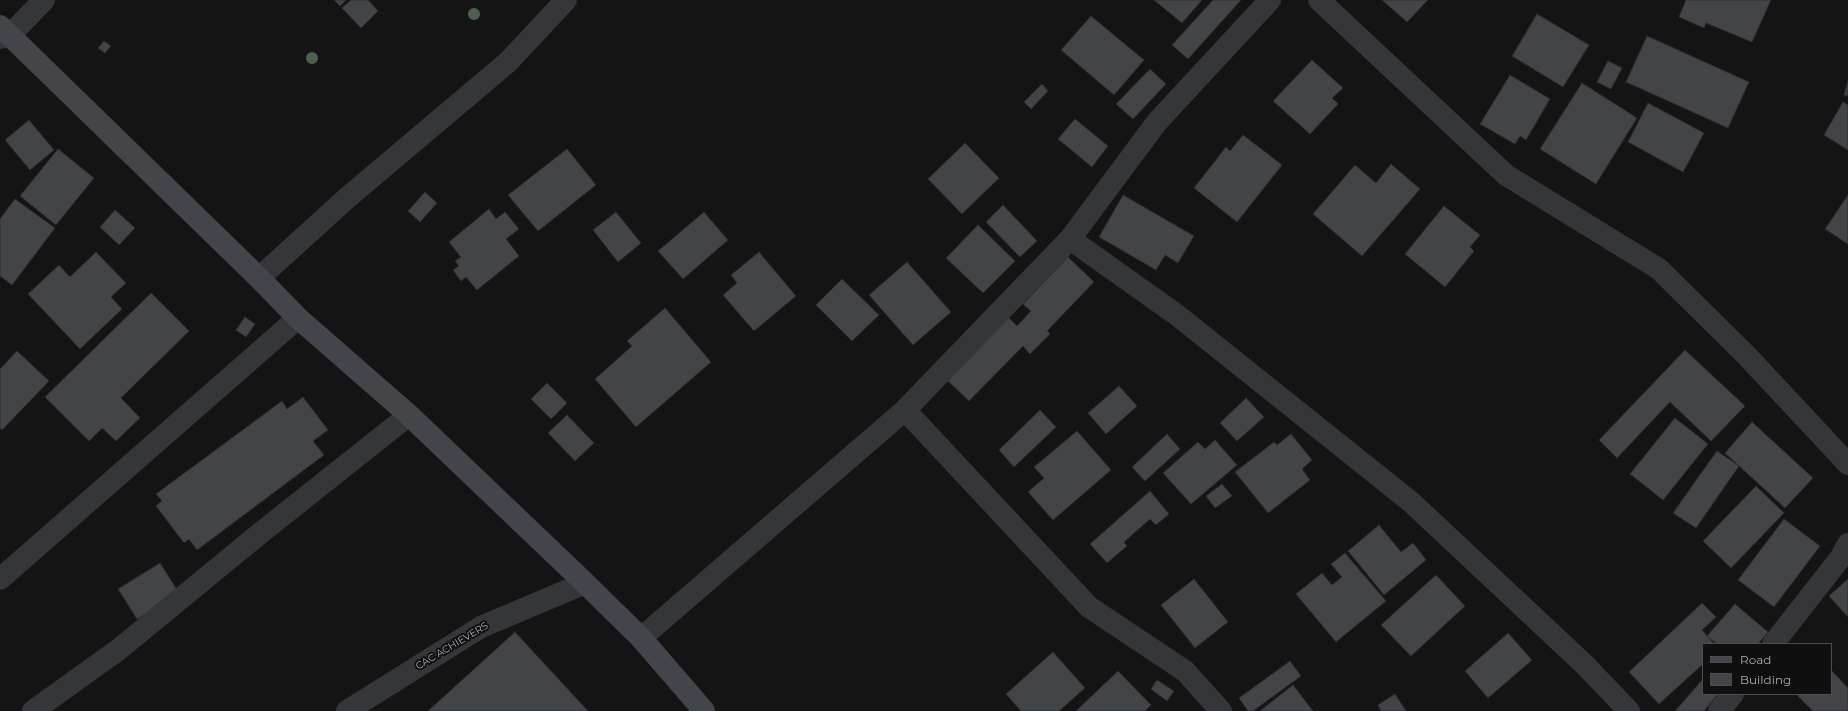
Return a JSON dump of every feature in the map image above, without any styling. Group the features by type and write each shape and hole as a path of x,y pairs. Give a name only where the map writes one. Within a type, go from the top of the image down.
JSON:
{"street":[{"path":"44,0 3,33 259,278 298,318 409,415 585,583 641,638 704,711"},
{"path":"259,278 347,198 508,62 566,0"},
{"path":"641,638 905,410 1070,239 1158,122 1270,0"},
{"path":"1319,0 1506,175 1659,269 1747,356 1848,464"},
{"path":"1070,239 1177,315 1411,502 1585,666 1629,711"},
{"path":"0,579 298,318"},
{"path":"905,410 1089,608 1185,671 1221,711"},
{"path":"33,711 118,650 258,535 409,415"},
{"path":"1774,643 1841,557 1848,544"},
{"name":"CAC ACHIEVERS","path":"347,711 481,626 585,583"},
{"path":"1719,711 1732,695"}],"building":[{"path":"334,0 346,0 340,6"},
{"path":"351,0 368,0 378,11 361,28 342,8"},
{"path":"1154,0 1202,0 1182,23"},
{"path":"1213,0 1241,0 1188,59 1172,45"},
{"path":"1382,0 1428,0 1407,22"},
{"path":"1686,0 1771,0 1752,42 1706,23 1704,28 1679,17"},
{"path":"1537,14 1589,45 1563,87 1512,56"},
{"path":"1091,16 1144,60 1114,95 1061,50"},
{"path":"1647,36 1749,82 1728,128 1626,82"},
{"path":"104,41 111,46 105,53 98,48"},
{"path":"1312,60 1343,88 1332,98 1338,104 1310,134 1273,101"},
{"path":"1608,61 1622,68 1611,89 1597,82"},
{"path":"1150,69 1166,84 1133,119 1116,104"},
{"path":"1510,75 1550,99 1526,140 1520,136 1515,144 1480,124"},
{"path":"1848,81 1848,96 1844,95"},
{"path":"1582,83 1637,118 1596,184 1540,149"},
{"path":"1042,84 1048,91 1031,109 1024,102"},
{"path":"1843,102 1848,105 1848,150 1824,135"},
{"path":"1648,103 1704,133 1683,172 1628,142"},
{"path":"1075,119 1108,146 1092,167 1058,139"},
{"path":"29,120 54,150 30,170 5,140"},
{"path":"1243,135 1282,165 1237,222 1194,188 1226,147 1230,151"},
{"path":"965,143 999,178 962,214 928,179"},
{"path":"58,149 94,178 56,225 20,196"},
{"path":"567,149 596,185 538,231 508,195"},
{"path":"1391,164 1420,189 1362,256 1313,214 1355,165 1376,183"},
{"path":"425,192 437,203 420,222 408,211"},
{"path":"1123,195 1194,236 1178,263 1165,255 1156,270 1099,237"},
{"path":"1848,195 1848,244 1825,229"},
{"path":"15,199 55,228 12,285 0,276 0,219"},
{"path":"1003,205 1037,241 1020,257 986,222"},
{"path":"1444,206 1480,235 1470,247 1474,251 1445,287 1405,254"},
{"path":"489,209 496,219 505,212 519,229 506,239 519,256 477,290 466,277 461,281 453,270 459,266 455,261 461,257 449,242"},
{"path":"115,210 135,228 119,245 100,227"},
{"path":"616,212 641,243 618,262 593,230"},
{"path":"704,212 728,240 683,279 658,251"},
{"path":"978,225 1015,261 983,293 946,258"},
{"path":"96,252 126,283 111,297 122,309 80,349 28,294 59,265 70,277"},
{"path":"759,252 796,296 754,331 723,295 737,283 731,275"},
{"path":"1068,257 1094,282 1047,331 1050,334 1030,354 1023,346 969,401 947,380 1008,317 1017,326 1031,311 1023,304"},
{"path":"907,262 951,312 913,345 869,295"},
{"path":"842,279 879,315 852,341 816,305"},
{"path":"151,293 189,331 121,398 140,418 116,441 102,428 89,441 45,397"},
{"path":"665,308 711,362 636,427 595,379 632,346 627,341"},
{"path":"245,317 255,324 246,337 236,330"},
{"path":"1685,350 1745,406 1711,441 1670,402 1617,458 1599,440"},
{"path":"17,351 49,381 2,430 0,428 0,369"},
{"path":"547,383 567,403 551,419 531,399"},
{"path":"1119,386 1137,406 1106,434 1088,413"},
{"path":"303,397 328,430 313,441 324,455 197,550 189,539 184,543 156,506 162,501 156,494 282,401 287,409"},
{"path":"1246,398 1264,417 1237,441 1220,423"},
{"path":"1040,410 1056,427 1014,467 999,450"},
{"path":"567,415 594,443 575,461 548,433"},
{"path":"1675,418 1708,444 1663,500 1630,474"},
{"path":"1752,422 1813,478 1785,508 1725,453"},
{"path":"1077,431 1111,470 1053,520 1028,492 1044,478 1034,467"},
{"path":"1167,434 1180,449 1145,481 1132,467"},
{"path":"1291,434 1312,460 1302,469 1310,480 1268,513 1235,472 1274,442 1277,445"},
{"path":"1215,440 1237,465 1191,504 1163,473 1198,442 1205,449"},
{"path":"1717,451 1739,466 1696,528 1673,513"},
{"path":"1222,484 1232,496 1215,508 1206,496"},
{"path":"1756,486 1784,513 1731,568 1703,541"},
{"path":"1150,491 1169,514 1156,525 1150,519 1124,542 1127,546 1107,563 1090,544"},
{"path":"1784,519 1820,546 1774,607 1738,580"},
{"path":"1379,525 1401,552 1413,543 1426,560 1384,595 1348,551"},
{"path":"1345,553 1386,601 1336,642 1296,594 1322,573 1332,585 1342,577 1331,564"},
{"path":"160,563 179,593 137,619 118,589"},
{"path":"1436,575 1465,606 1411,656 1381,625"},
{"path":"1194,579 1228,622 1195,648 1161,605"},
{"path":"1848,579 1848,617 1829,596"},
{"path":"1702,603 1716,617 1702,630 1713,643 1702,643 1702,665 1659,704 1629,672"},
{"path":"1735,604 1768,632 1759,643 1716,643 1707,636"},
{"path":"515,632 588,711 428,711"},
{"path":"1508,633 1532,660 1488,698 1465,671"},
{"path":"1053,652 1085,688 1059,711 1021,711 1006,694"},
{"path":"1290,661 1301,676 1253,711 1248,711 1239,698"},
{"path":"1118,671 1151,705 1145,711 1076,711"},
{"path":"1832,671 1848,688 1848,711 1813,711 1797,695 1832,695"},
{"path":"1157,680 1174,691 1167,701 1151,689"},
{"path":"1702,680 1702,695 1717,695 1704,711 1675,711"},
{"path":"1293,685 1313,711 1260,711"},
{"path":"1395,694 1406,711 1381,711 1378,705"}]}
